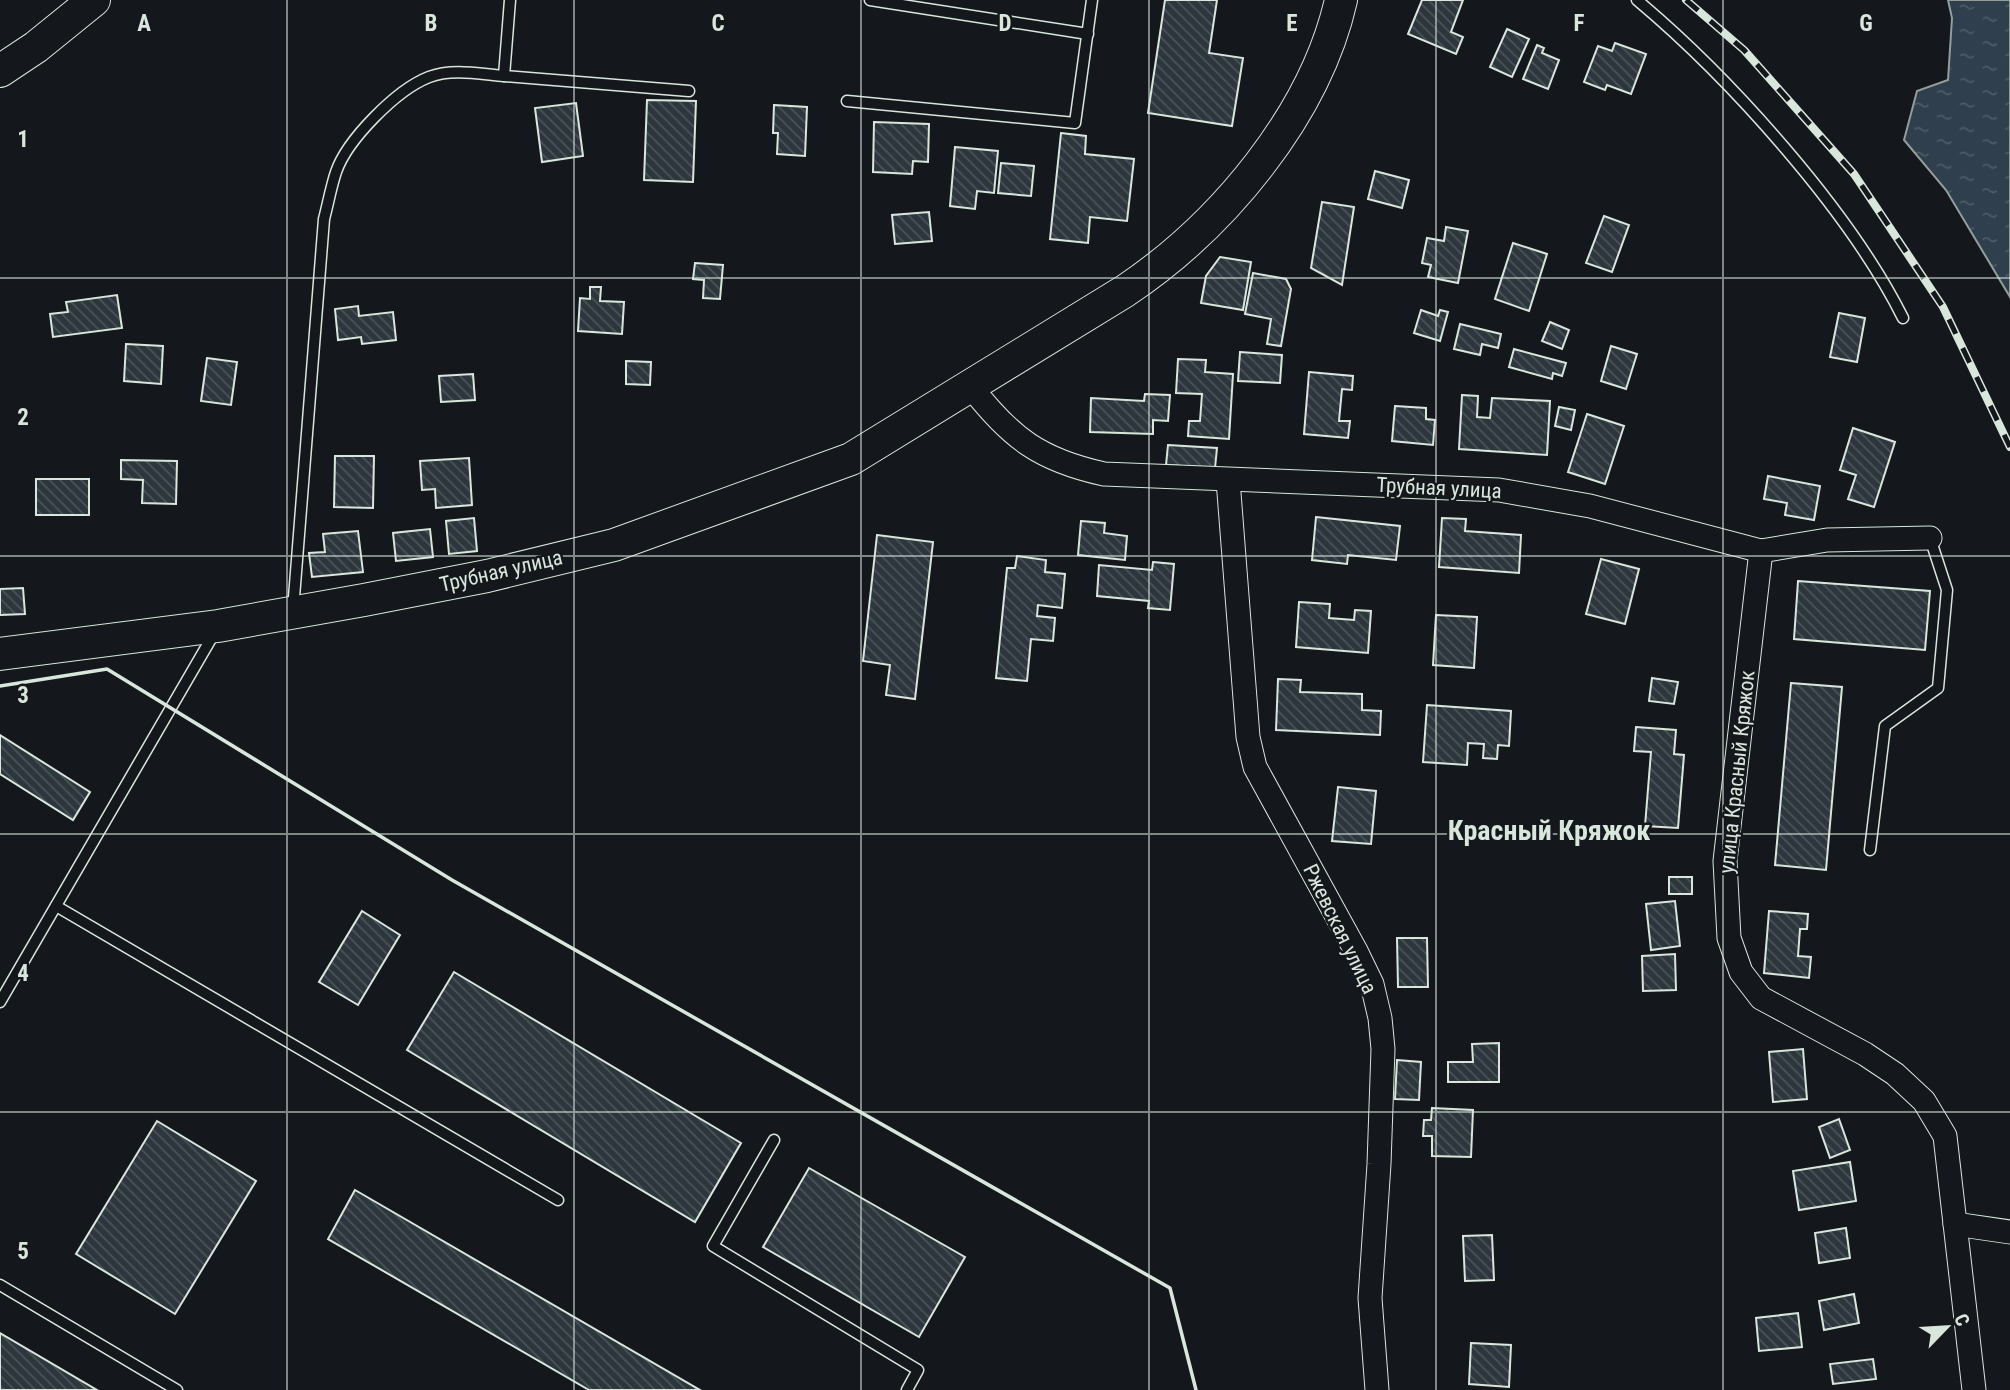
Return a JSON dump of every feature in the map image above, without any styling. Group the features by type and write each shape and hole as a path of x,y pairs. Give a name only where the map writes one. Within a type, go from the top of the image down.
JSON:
{"main road":[{"path":"0,71 36,47 93,0"},
{"name":"Трубная улица","path":"0,654 218,626 487,576 614,544 851,459 972,388 1155,271 1198,235 1228,202 1297,107 1335,25 1341,0"}],"street":[{"name":"Трубная улица","path":"972,388 1001,425 1041,454 1080,469 1104,474 1444,486 1510,492 1590,506 1761,551 1827,540 1930,538"},
{"name":"Ржевская улица","path":"1228,480 1248,737 1255,767 1356,951 1372,984 1380,1018 1382,1074 1370,1298 1377,1390"},
{"name":"улица Красный Кряжок","path":"1761,551 1725,861 1729,938 1741,972 1761,998 1865,1054 1895,1074 1924,1101 1945,1136 1974,1390"},
{"path":"1955,1224 2010,1232"}],"lane":[{"path":"503,76 510,0"},
{"path":"870,0 1088,34"},
{"path":"847,101 1075,122 1092,0"},
{"path":"1637,0 1717,76 1782,146 1842,222 1903,318"},
{"path":"293,613 324,219 337,170 361,130 400,96 428,77 458,72 689,91"},
{"path":"1870,850 1885,726 1938,688 1947,590 1930,538"},
{"path":"0,1002 218,626"},
{"path":"56,906 558,1200"},
{"path":"774,1140 713,1246 918,1370 907,1390"},
{"path":"0,1285 177,1390"}],"water":[{"path":"1948,0 2010,0 2010,297 1946,190 1904,140 1917,91 1948,80 1952,18"}],"building":[{"path":"1165,0 1217,0 1209,53 1243,58 1232,126 1148,113"},
{"path":"1422,0 1463,0 1451,32 1463,37 1456,54 1408,34"},
{"path":"1507,29 1529,39 1512,77 1490,67"},
{"path":"1615,43 1646,54 1631,94 1607,85 1605,90 1584,82 1598,46 1612,51"},
{"path":"1537,45 1544,48 1542,53 1559,60 1548,89 1523,79"},
{"path":"647,100 696,101 693,182 644,180"},
{"path":"576,103 583,156 542,162 535,108"},
{"path":"774,105 807,107 805,156 777,154 778,133 773,133"},
{"path":"874,122 929,124 928,162 913,161 912,174 873,172"},
{"path":"1061,133 1086,136 1085,154 1134,159 1127,221 1090,217 1088,243 1050,239"},
{"path":"955,147 998,151 994,193 977,191 975,209 950,206"},
{"path":"1001,163 1034,166 1031,196 998,193"},
{"path":"1375,171 1409,180 1402,208 1368,199"},
{"path":"1322,202 1354,207 1342,285 1311,268"},
{"path":"929,212 932,241 895,244 892,215"},
{"path":"1604,216 1629,225 1612,272 1586,263"},
{"path":"1446,227 1468,231 1458,283 1428,277 1431,265 1422,263 1427,238 1444,241"},
{"path":"1513,243 1547,254 1529,311 1495,299"},
{"path":"1220,257 1251,262 1243,310 1201,303 1206,276"},
{"path":"695,263 723,265 720,299 703,298 704,280 693,279"},
{"path":"1253,273 1286,279 1291,289 1281,346 1267,344 1271,319 1245,314"},
{"path":"590,287 601,287 600,301 624,302 622,334 578,331 580,298 590,299"},
{"path":"117,295 122,328 53,337 50,314 68,312 66,302"},
{"path":"358,306 359,316 393,312 396,340 362,344 361,337 338,340 335,309"},
{"path":"1421,310 1438,316 1440,310 1448,312 1440,341 1414,333"},
{"path":"1839,313 1865,318 1857,362 1830,357"},
{"path":"1550,322 1569,330 1562,349 1542,341"},
{"path":"1460,324 1501,334 1498,348 1482,344 1480,355 1454,349"},
{"path":"126,344 163,346 161,384 124,381"},
{"path":"1611,346 1637,354 1626,389 1601,381"},
{"path":"1514,349 1566,363 1562,376 1553,373 1552,379 1509,367"},
{"path":"1240,352 1282,355 1280,383 1238,381"},
{"path":"207,358 237,362 231,405 201,401"},
{"path":"1178,359 1206,360 1205,372 1233,374 1229,439 1188,436 1189,421 1200,421 1202,394 1176,393"},
{"path":"626,361 651,362 650,385 626,384"},
{"path":"1309,372 1353,376 1352,390 1342,389 1339,421 1350,421 1348,438 1304,434"},
{"path":"473,374 475,400 441,402 439,376"},
{"path":"1145,394 1170,395 1168,421 1153,420 1153,434 1090,432 1091,398 1144,401"},
{"path":"1462,395 1478,396 1477,417 1490,418 1492,398 1550,401 1547,455 1459,449"},
{"path":"1395,406 1426,408 1426,419 1435,420 1433,445 1392,441"},
{"path":"1559,407 1575,410 1571,430 1555,426"},
{"path":"1587,414 1624,426 1605,484 1568,472"},
{"path":"1853,428 1895,442 1874,507 1848,499 1856,475 1840,470"},
{"path":"1168,445 1217,448 1215,468 1166,465"},
{"path":"335,456 374,456 373,508 334,507"},
{"path":"469,458 472,505 436,508 435,489 422,490 420,461"},
{"path":"121,460 177,461 176,504 142,503 143,480 121,479"},
{"path":"1768,476 1820,486 1814,520 1785,515 1787,503 1764,499"},
{"path":"36,479 89,479 89,515 36,515"},
{"path":"1316,517 1400,526 1396,560 1348,555 1347,564 1312,560"},
{"path":"474,518 477,551 449,554 446,521"},
{"path":"1442,518 1466,519 1465,531 1521,535 1519,573 1439,567"},
{"path":"1081,521 1105,523 1104,533 1127,536 1125,560 1078,555"},
{"path":"430,529 433,557 396,561 393,533"},
{"path":"358,531 363,572 312,577 309,553 325,552 323,534"},
{"path":"877,535 933,542 915,699 886,695 890,665 863,661"},
{"path":"1017,556 1046,560 1045,572 1065,574 1062,608 1038,605 1037,616 1055,618 1053,641 1031,639 1027,681 996,678 1007,568 1015,568"},
{"path":"1601,559 1639,569 1625,624 1586,614"},
{"path":"1153,562 1174,564 1170,610 1148,608 1149,601 1097,596 1099,565 1152,570"},
{"path":"1798,581 1930,591 1925,650 1794,639"},
{"path":"23,588 25,614 0,615 0,589"},
{"path":"1299,602 1330,604 1329,618 1354,620 1355,610 1371,611 1368,653 1296,647"},
{"path":"1436,615 1477,617 1474,668 1433,665"},
{"path":"1652,678 1678,682 1674,704 1649,701"},
{"path":"1278,679 1301,680 1300,692 1362,694 1362,710 1381,711 1380,735 1276,730"},
{"path":"1791,683 1842,687 1826,870 1775,865"},
{"path":"1427,705 1511,711 1509,746 1498,745 1497,759 1483,758 1484,744 1468,743 1467,765 1423,762"},
{"path":"1636,727 1676,730 1674,754 1684,755 1678,828 1645,826 1651,752 1634,751"},
{"path":"0,735 90,792 73,820 0,774"},
{"path":"1338,787 1376,791 1371,844 1332,841"},
{"path":"1669,877 1692,877 1692,894 1669,894"},
{"path":"1675,901 1680,946 1651,950 1646,904"},
{"path":"362,911 400,935 358,1005 319,982"},
{"path":"1769,911 1808,914 1807,929 1800,929 1798,956 1811,957 1809,978 1764,973"},
{"path":"1397,938 1427,938 1428,987 1398,987"},
{"path":"1675,954 1676,990 1643,991 1642,956"},
{"path":"454,972 741,1143 695,1222 407,1050"},
{"path":"1499,1043 1499,1082 1448,1082 1448,1062 1473,1062 1472,1044"},
{"path":"1803,1049 1807,1099 1773,1102 1769,1052"},
{"path":"1397,1060 1421,1062 1419,1100 1395,1099"},
{"path":"1432,1108 1473,1110 1471,1157 1432,1156 1432,1136 1423,1136 1424,1120 1431,1120"},
{"path":"1839,1119 1850,1150 1830,1158 1819,1127"},
{"path":"157,1121 256,1181 175,1314 76,1254"},
{"path":"1850,1162 1856,1201 1799,1210 1793,1171"},
{"path":"809,1168 965,1257 919,1337 763,1247"},
{"path":"355,1190 700,1390 589,1390 328,1239"},
{"path":"1846,1228 1850,1258 1819,1263 1815,1233"},
{"path":"1492,1235 1494,1280 1465,1281 1463,1236"},
{"path":"1854,1294 1859,1323 1824,1330 1819,1301"},
{"path":"1798,1313 1802,1347 1759,1351 1756,1318"},
{"path":"0,1333 97,1390 0,1390"},
{"path":"1471,1343 1511,1345 1509,1387 1469,1384"},
{"path":"1873,1359 1876,1379 1833,1384 1830,1364"}],"railway":[{"path":"1686,0 1744,50 1854,174 1943,307 2010,447"}],"wall":[{"path":"0,686 107,669 452,880 1170,1288 1196,1390"}],"district":[{"name":"Красный Кряжок","path":"1549,830"}]}
